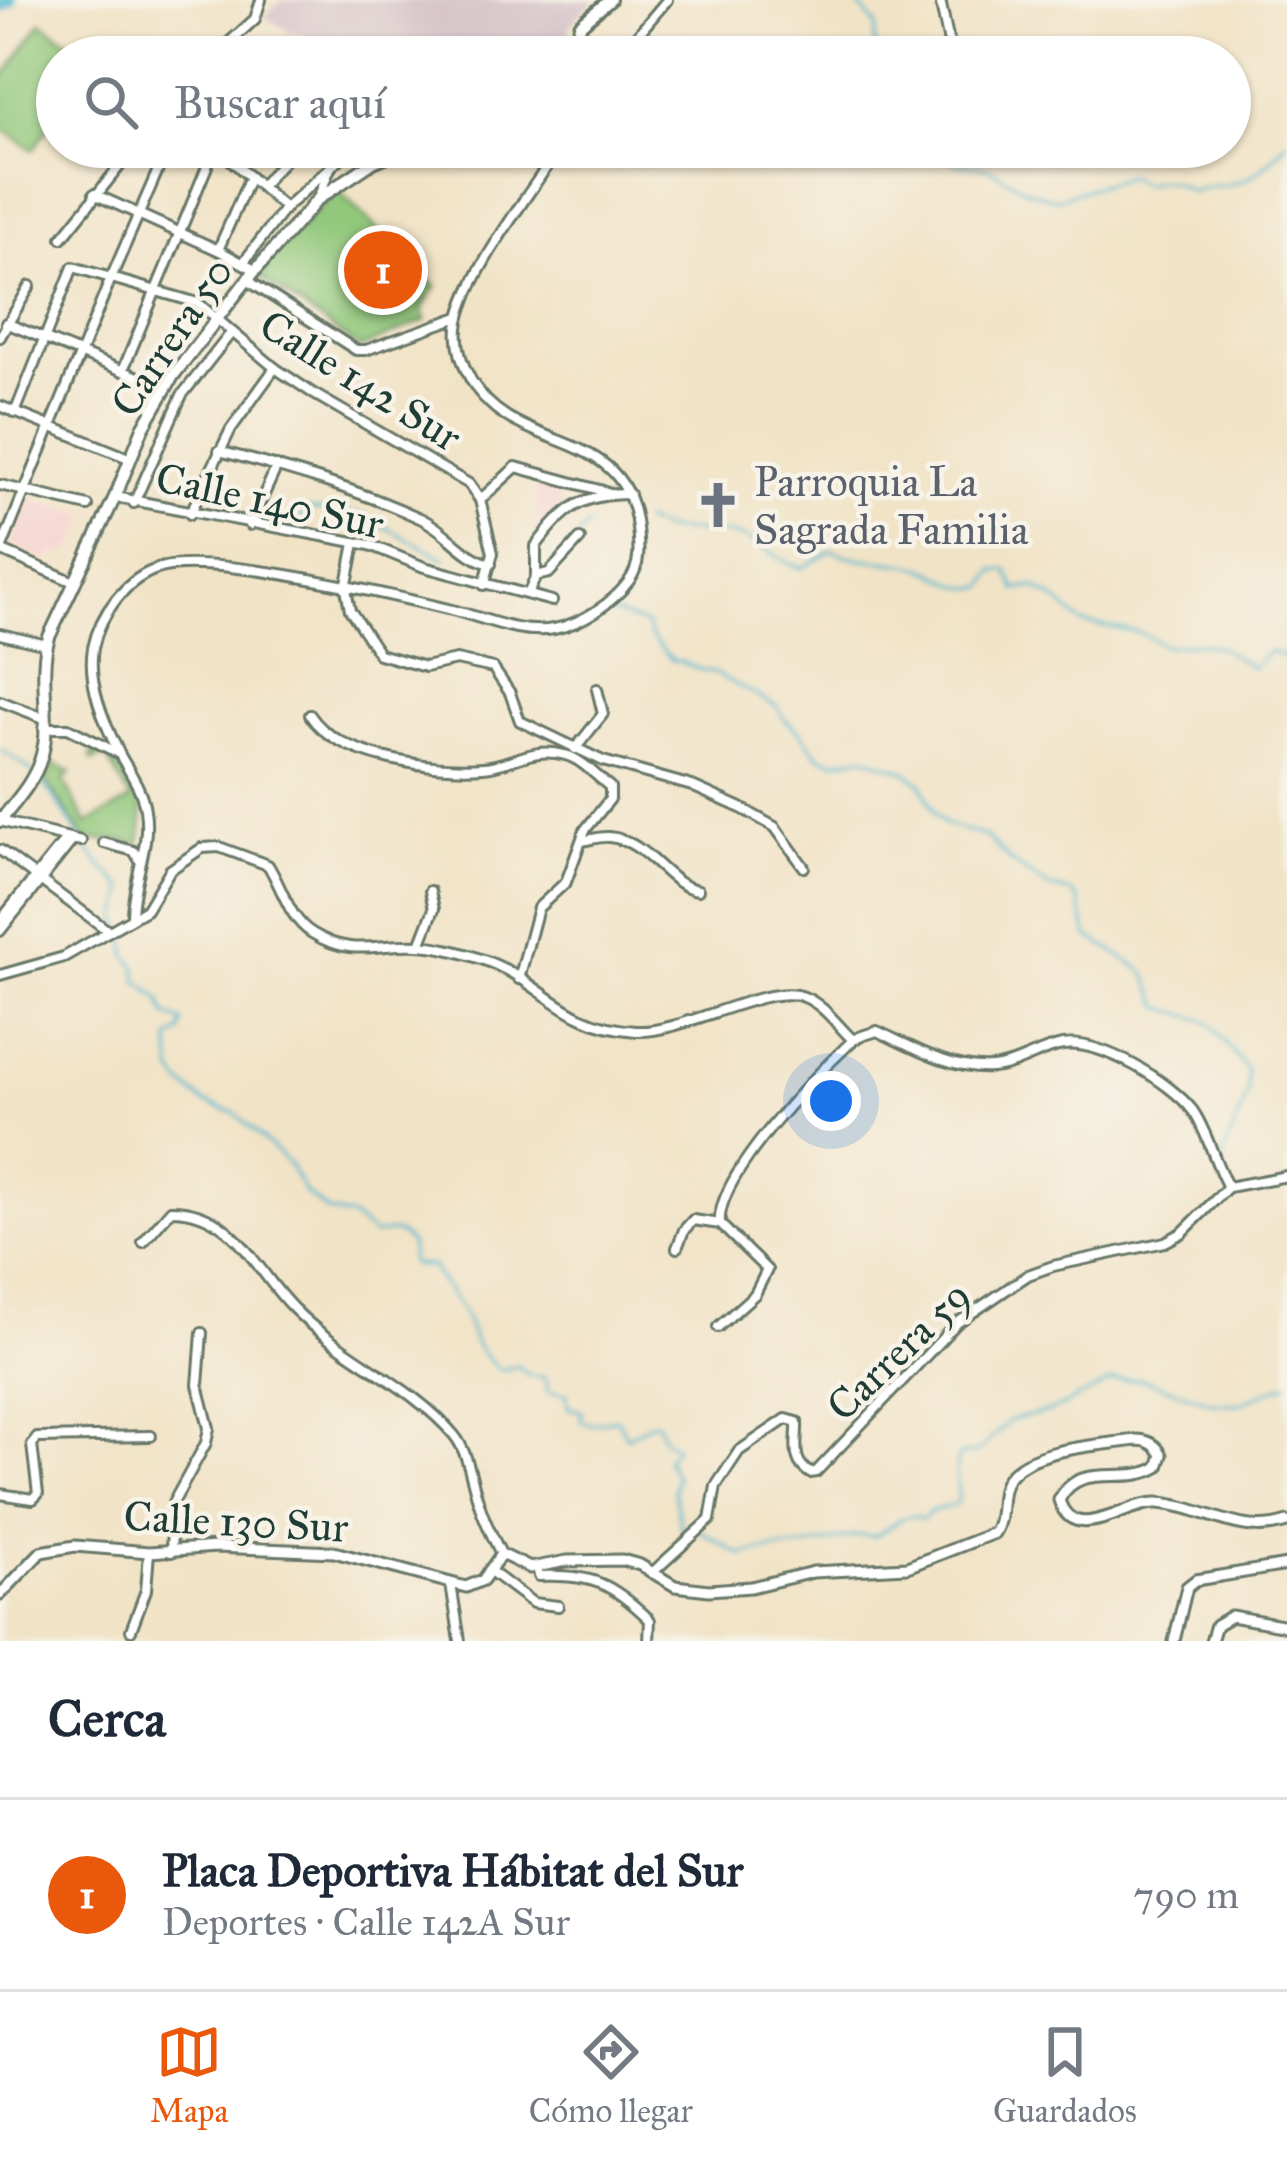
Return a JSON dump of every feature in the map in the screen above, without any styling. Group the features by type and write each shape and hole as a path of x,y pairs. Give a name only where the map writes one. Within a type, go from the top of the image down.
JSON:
{"main road":[{"path":"578,36 580,25 610,0"},
{"name":"Carrera 50","path":"0,821 37,767 47,645 165,388 251,275 318,199 364,168"}],"street":[{"path":"237,36 255,20 261,0"},
{"path":"637,36 667,0"},
{"path":"940,0 948,36"},
{"path":"62,238 117,168"},
{"path":"74,582 0,551 158,168"},
{"path":"123,370 206,168"},
{"path":"240,168 286,208"},
{"path":"261,186 277,168"},
{"name":"Carrera 50","path":"243,263 286,208 326,168"},
{"path":"318,199 330,168"},
{"path":"120,924 147,835 145,806 93,684 92,652 116,599 144,575 192,564 251,571 425,603 512,627 555,629 597,610 635,571 638,539 629,494 611,469 589,451 515,424 493,409 473,385 461,360 460,317 470,290 547,168"},
{"path":"218,250 250,177"},
{"path":"94,194 243,263 251,275 356,350 460,317"},
{"name":"Calle 142 Sur","path":"44,339 73,267 198,303 275,368 469,484 480,500"},
{"path":"0,337 30,286"},
{"path":"6,322 165,388"},
{"name":"Carrera 50","path":"134,503 182,395 231,333"},
{"path":"15,413 44,339"},
{"path":"190,514 219,451 275,368"},
{"path":"0,406 130,459"},
{"path":"219,451 277,466 420,518 440,529 473,560 491,564"},
{"path":"250,526 277,466"},
{"path":"484,585 494,554 480,500 516,467 614,494"},
{"path":"0,485 88,506"},
{"path":"526,595 536,576 534,552 539,540 581,500 629,494"},
{"name":"Calle 140 Sur","path":"116,497 356,543 484,585 552,601"},
{"path":"536,576 549,573 580,539"},
{"path":"356,543 346,589 355,622 379,654 424,667 456,660 493,668 511,695 520,722 573,752 692,786 741,808 776,827 804,866"},
{"path":"0,634 47,645"},
{"path":"573,752 603,714 597,689"},
{"path":"1,704 68,728 119,754"},
{"path":"310,715 330,739 398,761 481,768 527,754 573,752 612,791 582,841 566,882 538,908 520,979"},
{"path":"0,821 72,841 0,921"},
{"path":"582,841 604,836 619,839 657,860 679,885 698,890"},
{"path":"104,843 134,851 140,862"},
{"path":"2,973 64,957 146,910 170,870 202,848 219,847 268,865 297,919 318,937 354,950 420,945 479,958 520,979 568,1014 601,1027 671,1028 739,1006 798,995 819,1006 852,1040"},
{"path":"0,850 39,879 120,924"},
{"path":"0,931 39,879"},
{"path":"420,945 435,902 430,891"},
{"path":"718,1327 755,1294 766,1270 720,1224 718,1215 729,1188 767,1130 852,1040 877,1031 921,1052 976,1067 993,1068 1068,1044 1104,1050 1186,1104 1200,1123 1212,1160 1228,1187 1287,1176"},
{"name":"Carrera 59","path":"652,1574 710,1520 716,1486 733,1458 786,1419 797,1422 795,1450 801,1466 817,1472 968,1313 1040,1269 1182,1234 1228,1187"},
{"path":"143,1242 171,1210 194,1210 234,1234 294,1309 452,1432 462,1447 481,1510 501,1554 528,1568 567,1561 622,1560 675,1586 709,1590 751,1587 813,1572 907,1567 994,1533 1000,1523 1005,1485 1027,1463 1042,1456 1136,1440 1149,1441 1159,1449 1158,1467 1145,1474 1080,1478 1071,1483 1060,1500 1069,1518 1094,1521 1158,1503 1258,1529 1287,1522"},
{"path":"677,1248 693,1220 720,1224"},
{"path":"171,1552 173,1502 206,1443 209,1428 198,1385 202,1334"},
{"path":"0,1494 33,1499 38,1494 32,1445 37,1438 151,1436"},
{"name":"Calle 130 Sur","path":"0,1595 40,1552 98,1546 149,1552 216,1546 334,1552 451,1584"},
{"path":"131,1630 146,1589 149,1552"},
{"path":"460,1641 451,1584 472,1586 483,1580 501,1554"},
{"path":"1174,1641 1187,1587 1196,1580 1287,1565"},
{"path":"537,1567 539,1576 580,1575 620,1592 650,1620 649,1641"},
{"path":"489,1570 533,1603 558,1606"},
{"path":"1211,1641 1216,1625 1231,1616 1287,1626"}],"shaded area":[{"path":"282,0 595,0 570,25 569,36 308,36 264,17"},
{"path":"536,477 560,484 561,510 537,531"},
{"path":"29,500 87,514 73,550 53,552 49,561 11,545"}],"green space":[{"path":"41,22 61,36 36,36 33,150 0,127 0,83"},
{"path":"337,190 436,286 422,308 426,320 360,348 261,278 270,260"},
{"path":"97,747 109,757 119,767 135,789 142,815 139,844 85,839 45,779 54,764 71,773 63,780 87,824 131,800 106,755 93,761"}],"waterway":[{"path":"0,6 9,0"},
{"path":"854,0 877,26 875,36"},
{"path":"989,168 1024,189 1055,199 1128,176 1143,184 1169,181 1192,192 1256,173 1287,141"},
{"path":"297,525 307,509 363,515 446,559"},
{"path":"643,522 662,529 742,537 802,568 832,550 920,567 966,587 985,587 994,571 1007,570 1016,590 1034,587 1082,623 1138,632 1165,646 1202,643 1219,647 1253,668 1269,651 1287,658"},
{"path":"577,537 588,526"},
{"path":"612,613 647,625 649,635 672,660 712,672 778,707 819,756 835,761 863,756 905,771 921,783 946,825 985,836 1010,861 1048,887 1073,893 1088,936 1144,971 1161,1007 1209,1022 1247,1070 1248,1092 1221,1162"},
{"path":"0,750 42,783 92,855 125,890 119,920 127,956 137,967 137,980 160,999 166,1015 183,1022 181,1032 170,1039 173,1071 180,1082 205,1103 235,1113 289,1164 305,1193 329,1212 351,1217 375,1235 403,1236 411,1245 410,1261 433,1266 477,1346 500,1370 518,1366 529,1375 546,1378 548,1392 567,1394 568,1408 581,1411 582,1422 617,1418 627,1437 658,1423 664,1440 676,1447 666,1460 676,1476 681,1528 691,1525 741,1555 876,1536 902,1518 922,1520 931,1511 955,1505 959,1456 978,1452 1010,1420 1052,1411 1112,1381 1142,1379 1214,1403 1239,1404 1287,1383"}],"place":[{"name":"Placa Deportiva Hábitat del Sur","path":"383,270"},
{"name":"Parroquia La Sagrada Familia","path":"718,505"}]}
